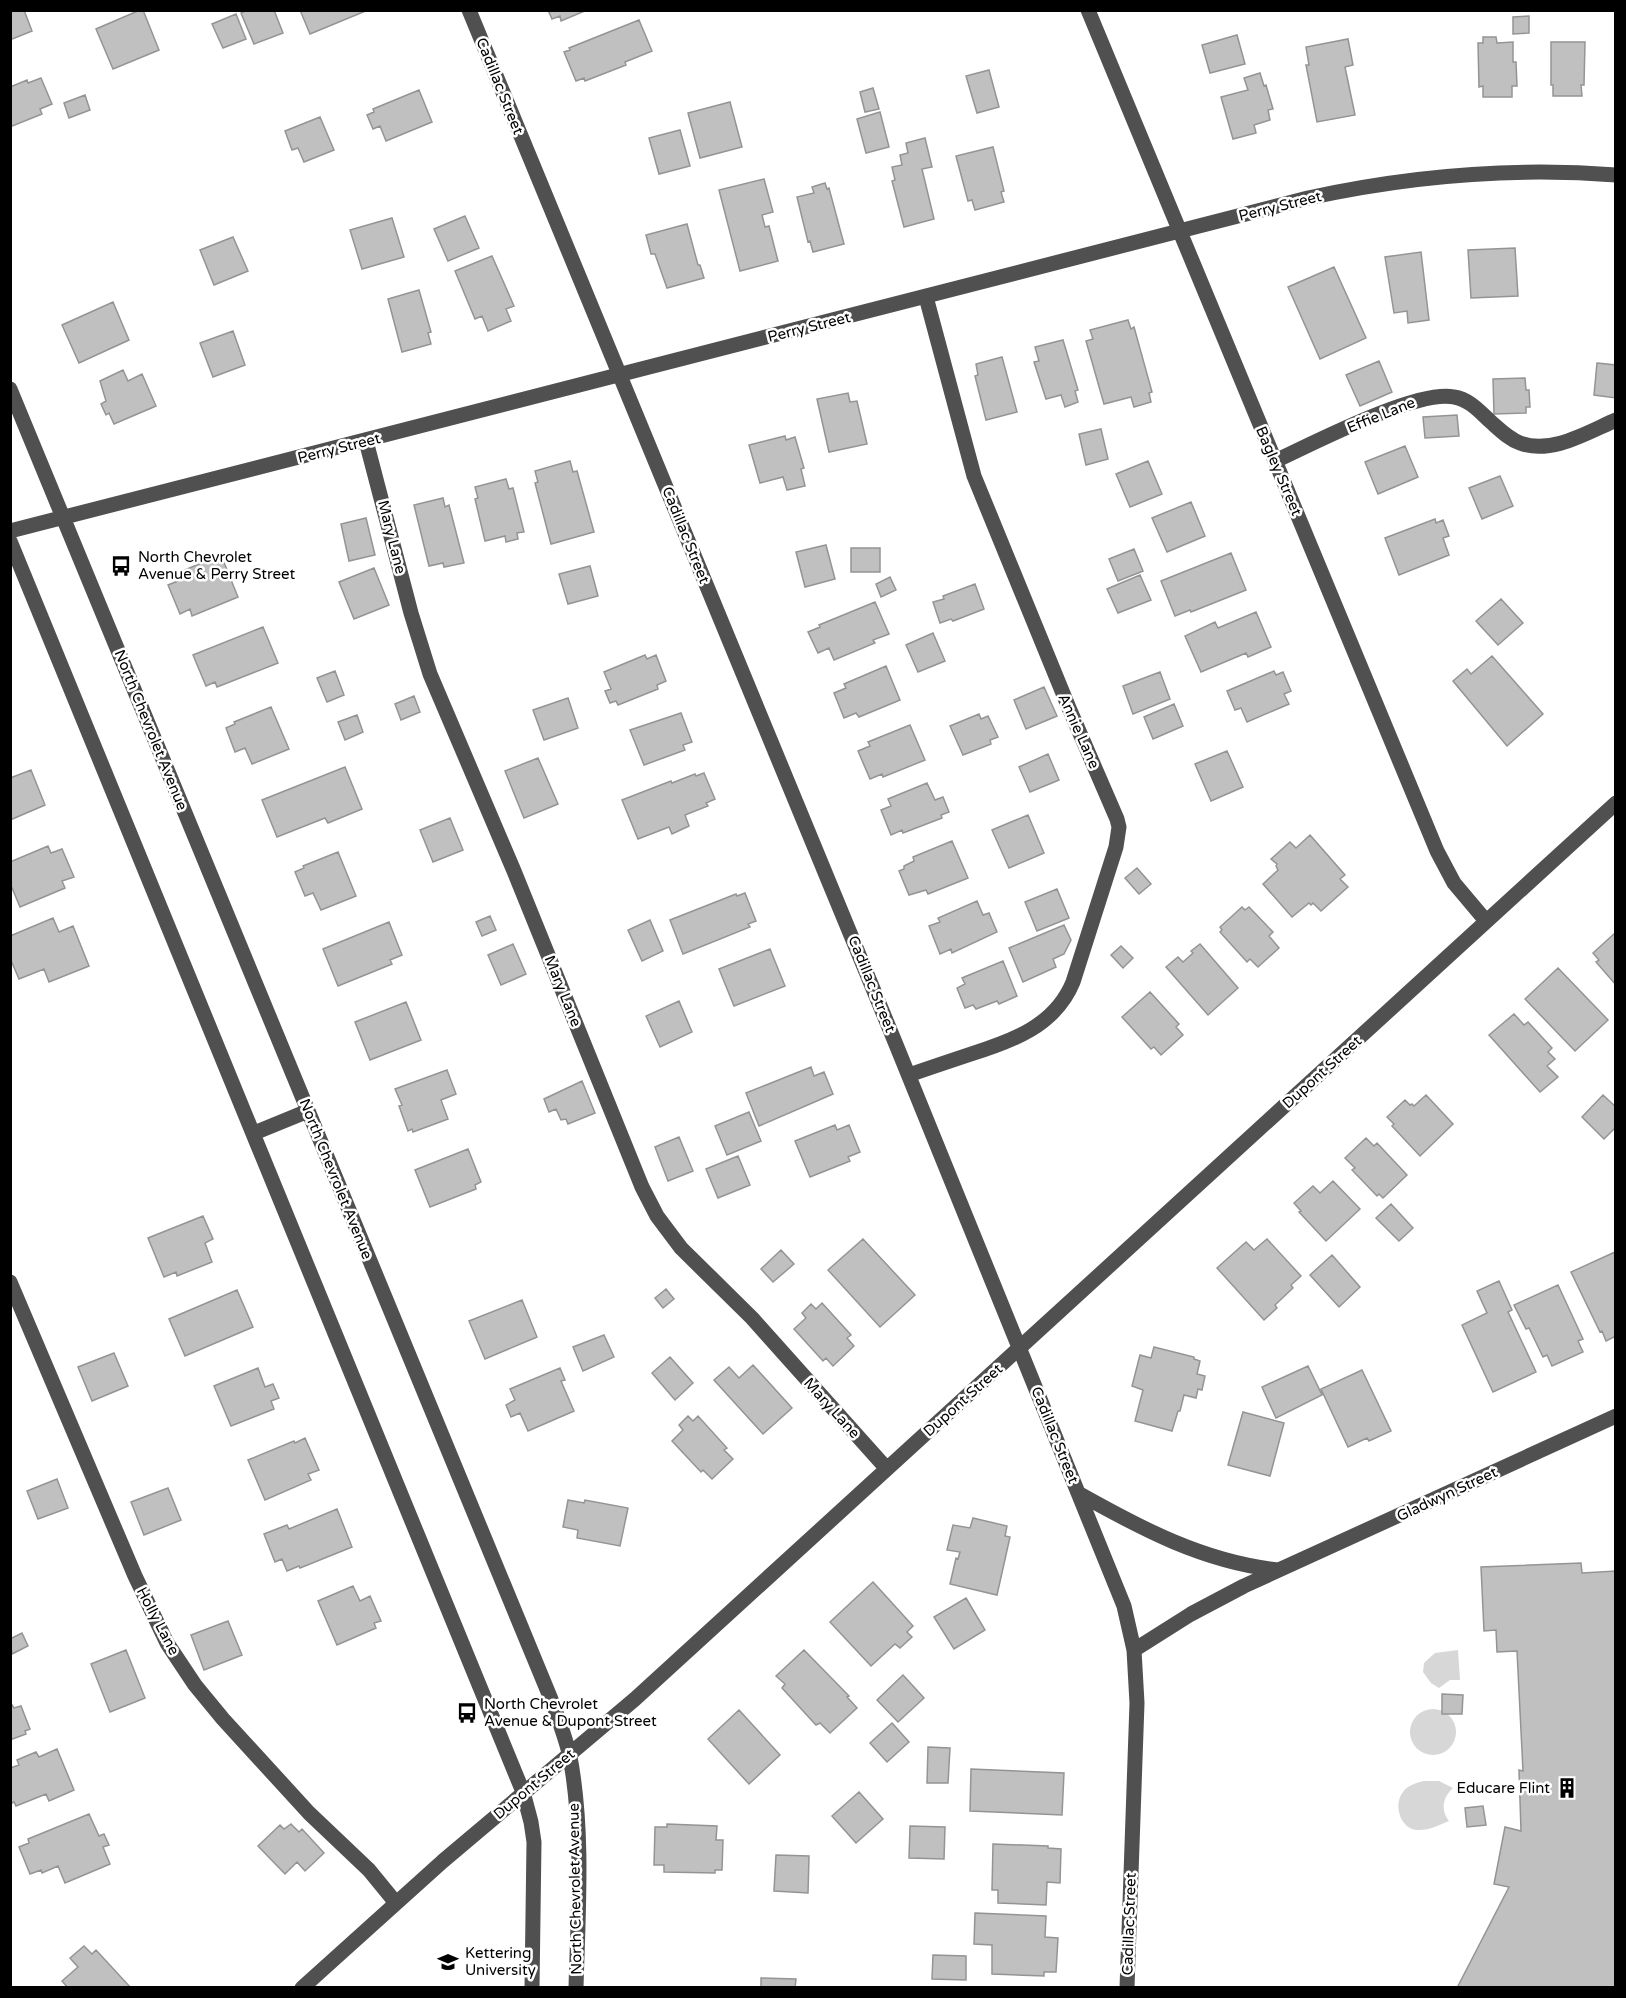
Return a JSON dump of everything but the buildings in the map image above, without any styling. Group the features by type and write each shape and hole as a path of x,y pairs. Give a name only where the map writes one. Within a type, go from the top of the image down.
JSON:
{"street":[{"name":"Cadillac Street","path":"469,10 909,1075 1124,1606 1134,1650 1137,1703 1127,1988"},
{"name":"Bagley Street","path":"1088,10 1437,850 1454,883 1486,921"},
{"name":"Perry Street","path":"10,531 1308,198 1392,182 1485,173 1616,175"},
{"name":"Annie Lane","path":"909,1075 1013,1040 1048,1019 1063,1003 1073,982 1116,847 1119,827 974,476 926,297"},
{"name":"North Chevrolet Avenue","path":"10,389 553,1704 569,1754 578,1839 576,1988"},
{"name":"Effie Lane","path":"1275,461 1392,409 1428,397 1453,396 1461,399 1512,440 1534,446 1556,444 1616,420"},
{"name":"Mary Lane","path":"366,441 411,613 430,674 514,871 642,1187 657,1216 681,1248 752,1318 887,1469"},
{"path":"10,541 523,1792 531,1822 534,1854 532,1988"},
{"name":"Dupont Street","path":"302,1988 523,1792 634,1699 1616,803"},
{"path":"254,1133 308,1111"},
{"name":"Holly Lane","path":"10,1282 139,1585 167,1643 195,1685 224,1719 309,1813 369,1870 396,1903"},
{"name":"Gladwyn Street","path":"1134,1650 1191,1614 1278,1570 1616,1416"},
{"path":"1078,1493 1136,1526 1185,1547 1247,1566 1278,1570"}],"shaded area":[{"path":"1458,1650 1460,1680 1450,1680 1439,1688 1431,1683 1423,1672 1424,1663 1435,1653"},
{"path":"1433,1709 1449,1716 1456,1732 1449,1748 1433,1755 1417,1748 1410,1732 1417,1716"},
{"path":"1424,1781 1439,1781 1453,1788 1444,1804 1444,1812 1449,1821 1429,1829 1411,1829 1402,1821 1399,1809 1400,1797 1407,1788"}],"place":[{"name":"North Chevrolet Avenue & Perry Street","path":"121,566"},
{"name":"North Chevrolet Avenue & Dupont Street","path":"467,1713"},
{"name":"Educare Flint","path":"1567,1788"},
{"name":"Kettering University","path":"448,1962"}]}
